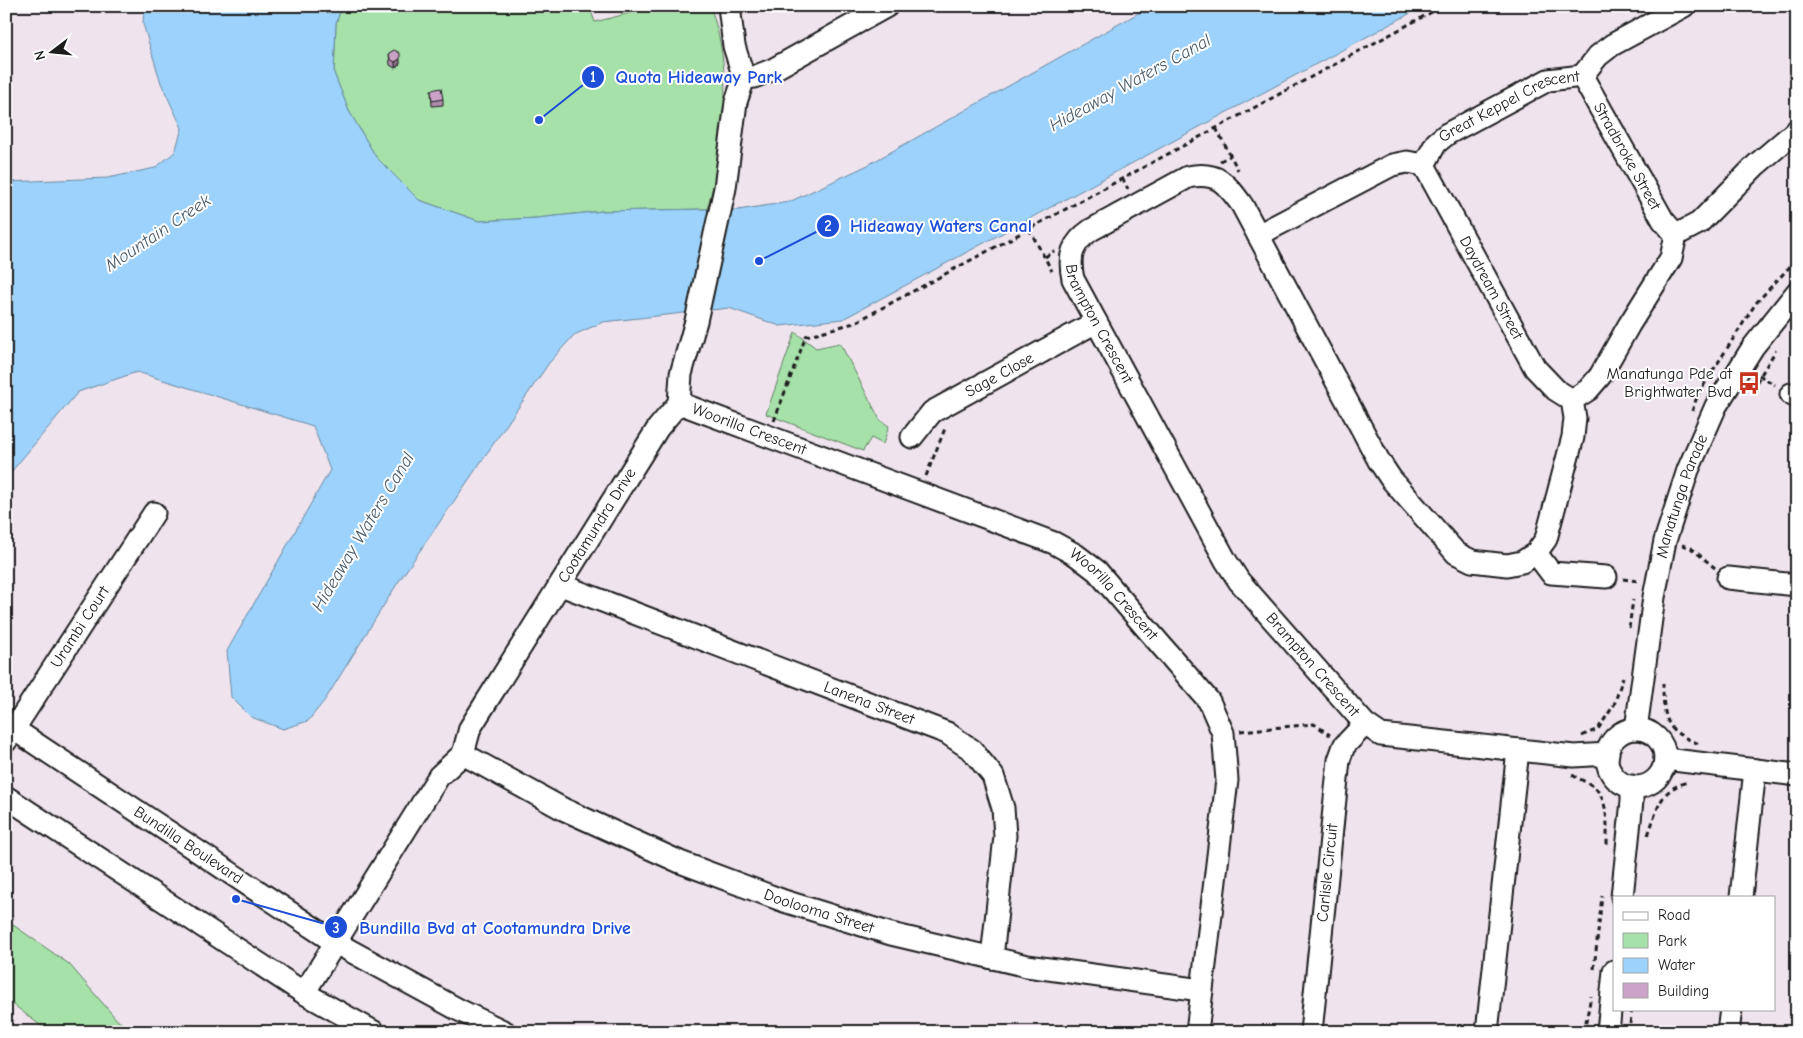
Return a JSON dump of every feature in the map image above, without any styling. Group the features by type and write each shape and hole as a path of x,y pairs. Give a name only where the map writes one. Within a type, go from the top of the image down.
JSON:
{"street":[{"path":"679,403 681,374 696,321 725,188 736,102 744,78 734,46 729,6"},
{"path":"744,78 754,77 774,69 887,6"},
{"name":"Great Keppel Crescent","path":"1424,165 1436,143 1447,134 1548,80 1582,76 1598,56 1612,45 1684,6"},
{"name":"Stradbroke Street","path":"1582,76 1663,220 1676,235"},
{"path":"1606,577 1551,573 1536,553 1546,540 1573,437 1575,418 1572,400 1588,390 1600,376 1671,258 1676,235 1699,223 1756,165 1797,130"},
{"path":"1258,235 1392,165 1407,162 1424,165"},
{"name":"Daydream Street","path":"1424,165 1535,368 1556,390 1572,400"},
{"name":"Brampton Crescent","path":"1536,553 1522,562 1507,565 1472,561 1456,553 1397,486 1379,461 1242,205 1228,186 1212,176 1198,175 1188,178 1091,230 1080,238 1072,252 1070,264 1073,279 1226,561 1239,581 1365,724 1381,734 1574,756 1608,754"},
{"name":"Manatunga Parade","path":"1636,729 1654,597 1665,541 1688,470 1716,406 1753,348 1797,292"},
{"name":"Sage Close","path":"912,437 932,412 1096,322"},
{"name":"Woorilla Crescent","path":"679,403 1054,543 1076,555 1097,571 1209,701 1223,733 1226,780 1197,1032"},
{"name":"Cootamundra Drive","path":"463,754 470,728 658,428 679,403"},
{"name":"Urambi Court","path":"9,732 154,513"},
{"path":"1728,578 1797,585"},
{"name":"Lanena Street","path":"560,585 947,733 972,750 993,776 1003,808 1005,836 992,958"},
{"name":"Carlisle Circuit","path":"1311,1032 1339,760 1344,746 1365,724"},
{"path":"1636,729 1645,730 1660,741 1665,759 1658,777 1651,783 1642,786 1632,786 1623,783 1610,770 1608,754 1612,742 1619,735 1636,729"},
{"name":"Bundilla Boulevard","path":"9,732 336,943 459,1010 505,1032"},
{"path":"1487,1032 1518,750"},
{"path":"304,992 439,776 463,754"},
{"name":"Doolooma Street","path":"463,754 563,809 680,862 784,901 891,934 1027,966 1201,990"},
{"path":"1665,759 1797,774"},
{"path":"1741,896 1755,770"},
{"path":"1622,896 1632,786"},
{"path":"6,797 304,992 374,1032"},
{"path":"1608,1032 1613,981"},
{"path":"1728,1032 1731,1010"}],"path":[{"path":"769,436 806,336 854,323 1443,6"},
{"path":"1216,128 1239,171"},
{"path":"1742,366 1794,396"},
{"path":"1665,541 1690,548 1728,578"},
{"path":"1223,733 1314,724 1344,746"},
{"path":"1648,836 1665,793 1674,786 1696,781"},
{"path":"1629,1032 1632,1010"}],"green space":[{"path":"342,6 589,6 595,22 657,6 710,6 718,31 722,56 725,108 719,159 707,209 603,211 537,218 479,221 419,200 376,157 349,111 334,73 336,23"},
{"path":"795,332 816,348 840,343 880,420 889,426 883,444 871,438 863,451 766,414"},
{"path":"6,920 69,964 118,1021 136,1032 49,1032 6,999"}],"water":[{"name":"Mountain Creek","path":"144,6 342,6 336,23 334,73 349,111 376,157 419,200 479,221 537,218 603,211 738,210 789,202 866,166 1151,6 1424,6 843,319 780,326 729,308 603,322 574,335 549,363 397,584 325,700 308,721 283,729 251,717 231,697 227,651 330,470 313,426 137,372 78,392 6,478 6,182 108,178 155,168 175,152 182,128 161,83 143,24"}],"building":[{"path":"394,50 400,53 400,59 395,62 390,59 389,53"},
{"path":"441,88 443,99 432,101 431,90"}],"place":[{"name":"Quota Hideaway Park","path":"539,120"},
{"name":"Hideaway Waters Canal","path":"759,261"},
{"name":"Manatunga Pde at Brightwater Bvd","path":"1749,383"},
{"name":"Bundilla Bvd at Cootamundra Drive","path":"236,899"}]}
